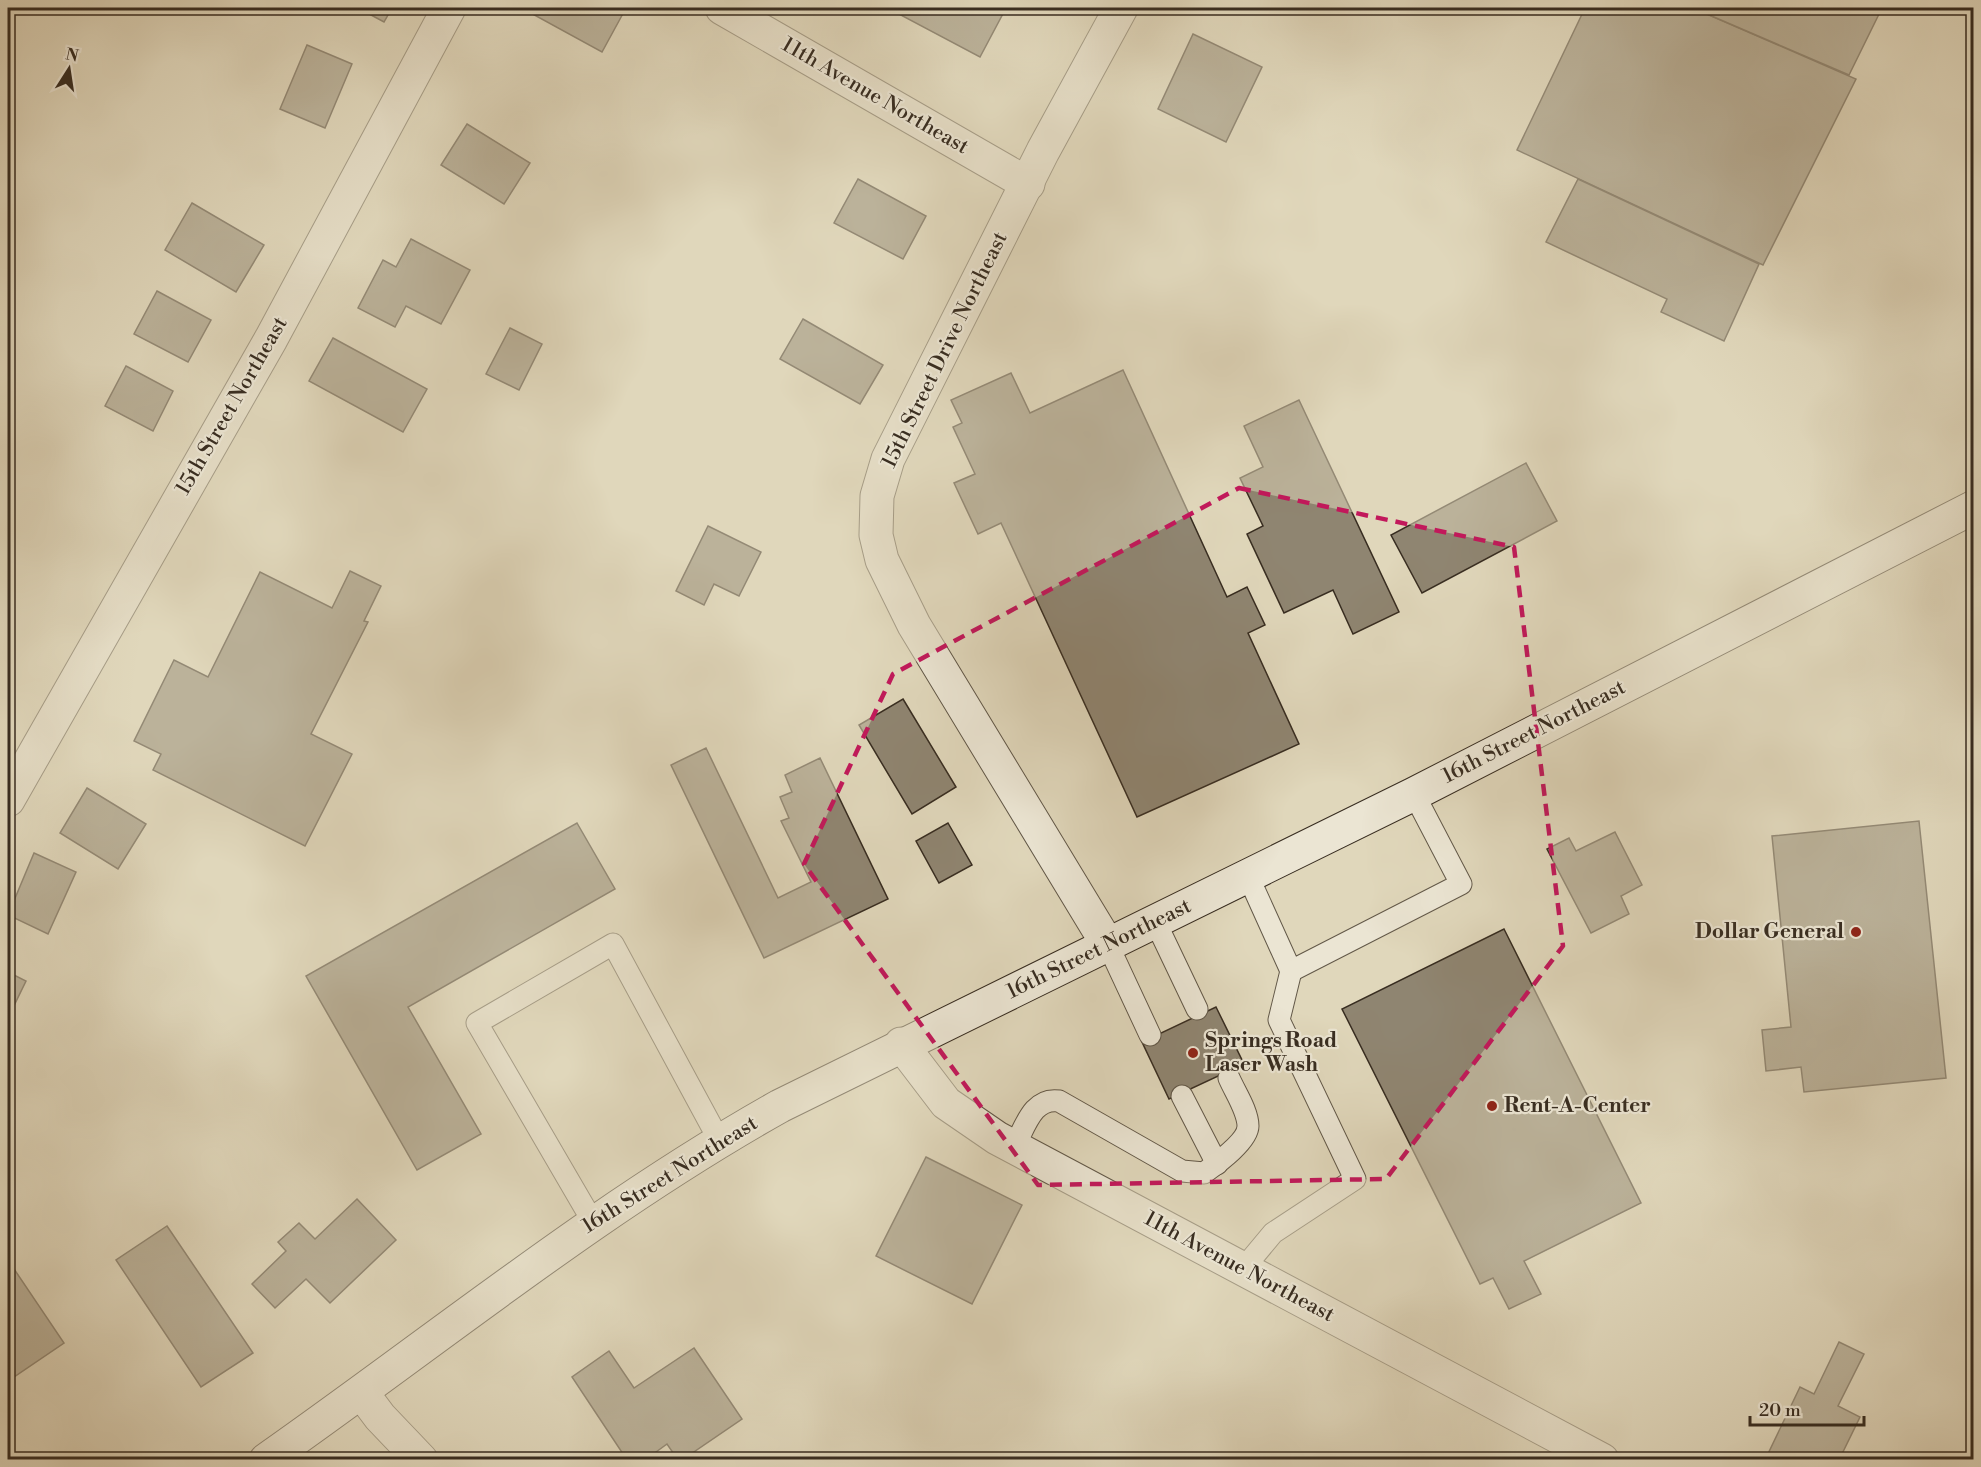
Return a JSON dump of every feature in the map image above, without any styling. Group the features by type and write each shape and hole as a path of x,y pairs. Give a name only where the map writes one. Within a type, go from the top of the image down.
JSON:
{"street":[{"name":"15th Street Northeast","path":"8,800 272,339 449,8"},
{"name":"11th Avenue Northeast","path":"722,8 1028,184"},
{"name":"15th Street Drive Northeast","path":"1108,945 914,625 882,560 876,535 877,496 888,459 1028,184 1121,8"},
{"name":"16th Street Northeast","path":"266,1460 362,1393 593,1222 719,1140 901,1044 1414,794 1974,507"},
{"name":"11th Avenue Northeast","path":"901,1044 946,1103 1014,1148 1602,1460"},
{"path":"362,1393 380,1417 421,1460"}],"lane":[{"path":"1291,971 1461,884 1414,794"},
{"path":"1243,1269 1273,1233 1355,1179 1279,1020 1291,971 1248,876"},
{"path":"1155,921 1197,1009"},
{"path":"593,1222 477,1023 613,944 719,1140"},
{"path":"1108,945 1150,1035"},
{"path":"1014,1148 1037,1105 1051,1100 1059,1101 1182,1171 1204,1173 1217,1164 1242,1139 1248,1128 1246,1115 1229,1078"},
{"path":"1182,1096 1217,1164"}],"highlighted area":[{"path":"1239,488 1514,547 1563,946 1386,1179 1038,1185 804,864 893,674"}],"building":[{"path":"358,8 392,8 384,22"},
{"path":"529,8 626,8 602,52 527,11"},
{"path":"897,8 1006,8 980,57 895,12"},
{"path":"1585,8 1693,8 1856,79 1763,265 1517,150"},
{"path":"1693,8 1882,8 1849,75"},
{"path":"1193,34 1262,67 1226,142 1158,109"},
{"path":"307,45 352,64 325,128 280,109"},
{"path":"467,124 530,163 504,204 441,165"},
{"path":"858,179 926,216 903,259 834,223"},
{"path":"1578,179 1759,264 1724,341 1661,312 1667,299 1546,242"},
{"path":"192,203 264,245 236,292 165,250"},
{"path":"411,239 470,270 441,324 406,306 395,327 358,308 383,260 396,267"},
{"path":"157,291 211,320 188,362 134,334"},
{"path":"803,319 883,365 860,404 780,359"},
{"path":"510,328 542,344 519,390 486,374"},
{"path":"333,338 427,389 403,432 309,381"},
{"path":"126,366 173,391 153,431 105,406"},
{"path":"1123,370 1227,597 1247,587 1265,625 1248,633 1299,744 1137,817 1001,523 978,534 954,483 975,474 953,427 962,423 951,400 1011,373 1030,413"},
{"path":"1299,400 1399,612 1353,634 1333,590 1284,613 1247,534 1263,526 1240,478 1263,467 1244,426"},
{"path":"1526,463 1557,521 1422,593 1391,535"},
{"path":"708,526 761,552 739,596 714,584 704,605 676,591"},
{"path":"350,571 381,586 364,621 368,622 311,734 352,754 305,846 153,770 161,754 134,741 174,660 208,677 260,572 332,608"},
{"path":"903,699 956,787 912,814 859,725"},
{"path":"706,748 778,898 811,882 781,821 789,818 780,797 792,792 785,775 820,758 888,899 764,958 671,765"},
{"path":"87,788 146,824 118,869 60,833"},
{"name":"Dollar General","path":"1919,821 1946,1078 1804,1092 1801,1067 1766,1071 1762,1030 1791,1027 1772,836"},
{"path":"577,823 615,889 408,1007 481,1134 417,1170 306,976"},
{"path":"948,823 972,865 939,883 916,841"},
{"path":"1615,832 1642,885 1621,896 1629,914 1591,933 1547,849 1569,838 1576,851"},
{"path":"34,853 76,872 48,934 8,915"},
{"name":"Rent-A-Center","path":"1504,929 1641,1203 1524,1261 1541,1294 1509,1309 1493,1278 1480,1284 1342,1009"},
{"path":"8,972 26,981 8,1018"},
{"name":"Springs Road Laser Wash","path":"1216,1007 1244,1064 1169,1099 1142,1042"},
{"path":"926,1157 1022,1205 972,1304 876,1256"},
{"path":"357,1199 396,1240 330,1303 306,1279 275,1308 252,1284 286,1251 278,1242 299,1223 315,1239"},
{"path":"167,1226 253,1353 201,1387 116,1260"},
{"path":"8,1260 64,1343 8,1381"},
{"path":"1839,1342 1864,1354 1838,1406 1860,1417 1839,1460 1765,1460 1800,1387 1814,1394"},
{"path":"694,1348 742,1419 682,1460 678,1460 667,1444 645,1460 627,1460 572,1377 609,1351 634,1388"}],"place":[{"name":"Dollar General","path":"1856,932"},
{"name":"Springs Road Laser Wash","path":"1193,1053"},
{"name":"Rent-A-Center","path":"1492,1106"}]}
